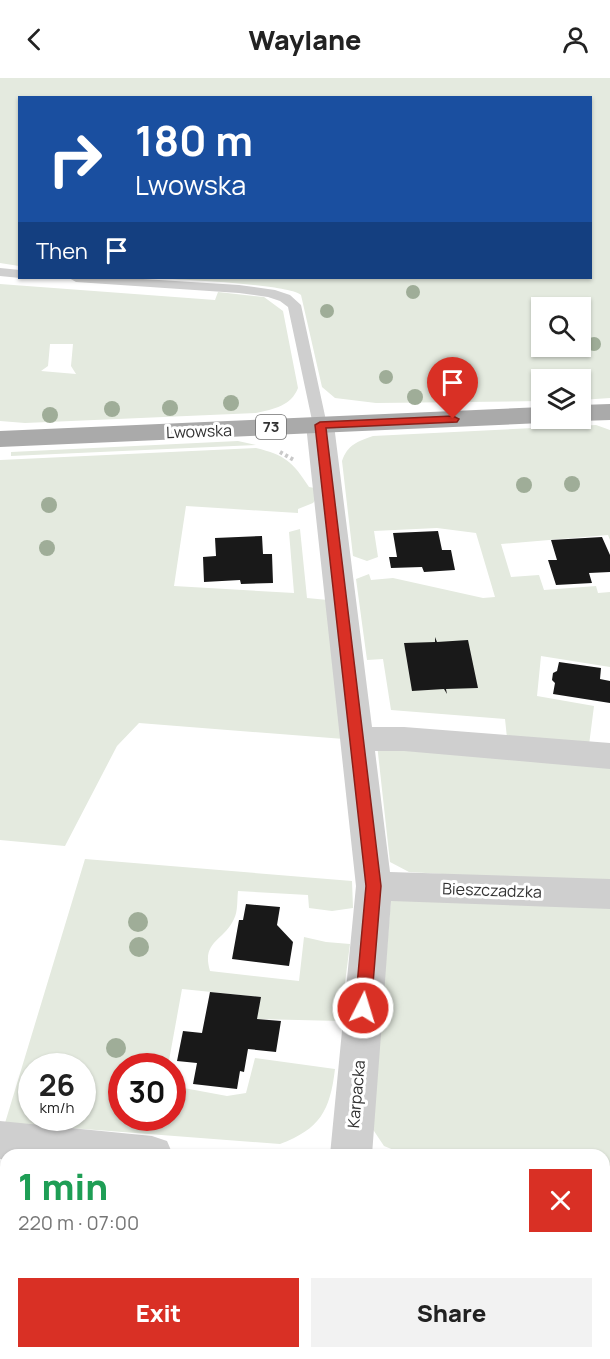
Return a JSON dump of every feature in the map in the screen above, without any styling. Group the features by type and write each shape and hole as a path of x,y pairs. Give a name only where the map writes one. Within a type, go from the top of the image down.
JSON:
{"main road":[{"path":"591,413 610,412"},
{"name":"Lwowska","path":"0,439 531,415"}],"street":[{"name":"Karpacka","path":"320,425 374,886 352,1149"},
{"path":"357,739 404,739 610,756"},
{"name":"Bieszczadzka","path":"374,886 610,894"},
{"path":"0,1140 91,1149"}],"lane":[{"path":"0,272 18,274"},
{"path":"91,279 239,289 285,298 294,305 320,425"}],"shaded area":[{"path":"0,78 610,78 610,398 591,399 591,369 531,369 531,401 376,403 335,398 322,387 301,295 292,291 254,285 168,279 592,279 592,96 18,96 18,266 0,263"},
{"path":"0,284 215,300 218,292 264,297 283,311 298,388 291,399 275,408 256,413 25,423 0,421","holes":["50,344 73,344 71,366 76,374 41,371 48,366"]},
{"path":"591,425 610,430 610,540 608,535 501,544 511,577 539,575 544,590 596,586 598,593 610,592 610,667 541,656 537,696 594,706 589,745 507,738 505,719 391,710 383,659 367,660 356,579 369,574 371,580 393,578 483,598 495,597 476,533 437,528 374,531 378,557 367,561 353,556 342,461 347,451 358,442 373,436 531,428 591,429"},
{"path":"238,441 256,445 11,456 11,452"},
{"path":"256,448 287,461 298,471 309,487 315,488 317,498 313,503 298,509 298,513 186,506 174,586 294,593 289,532 300,529 307,598 328,600 344,739 139,723 117,746 65,846 0,840 0,460"},
{"path":"377,744 610,763 610,884 409,872 390,862"},
{"path":"85,859 352,881 353,908 332,911 309,908 308,895 238,891 234,919 211,947 208,961 210,971 299,981 304,937 350,944 340,1021 257,1019 260,997 182,989 170,1053 108,1053 108,1131 96,1130 96,1053 26,1053"},
{"path":"391,899 610,902 610,1149 391,1149 384,1146 372,1128"},
{"path":"255,1058 335,1069 330,1096 321,1117 305,1132 280,1144 110,1131 186,1131 186,1088 227,1096 246,1093"},
{"path":"18,1080 18,1124 5,1123"}],"building":[{"path":"438,531 442,550 451,550 455,570 424,572 422,567 391,568 389,557 397,557 393,533"},
{"path":"262,536 263,554 272,554 273,583 241,584 240,580 204,582 203,557 216,556 215,538"},
{"path":"602,537 610,555 610,572 589,573 592,583 556,585 548,560 557,560 551,540"},
{"path":"435,637 437,642 468,640 478,688 446,689 447,694 444,689 412,691 404,643 435,642"},
{"path":"559,662 601,668 600,679 610,681 610,703 553,694 555,683 552,680 553,673 557,671"},
{"path":"246,904 280,907 277,925 293,942 289,966 232,959 239,920 243,920"},
{"path":"210,992 261,997 257,1019 281,1021 276,1052 248,1049 244,1072 240,1071 237,1089 193,1084 197,1063 186,1062 186,1053 179,1053 183,1031 202,1033"}],"route":[{"path":"363,1008 374,886 320,425 453,419"}]}
